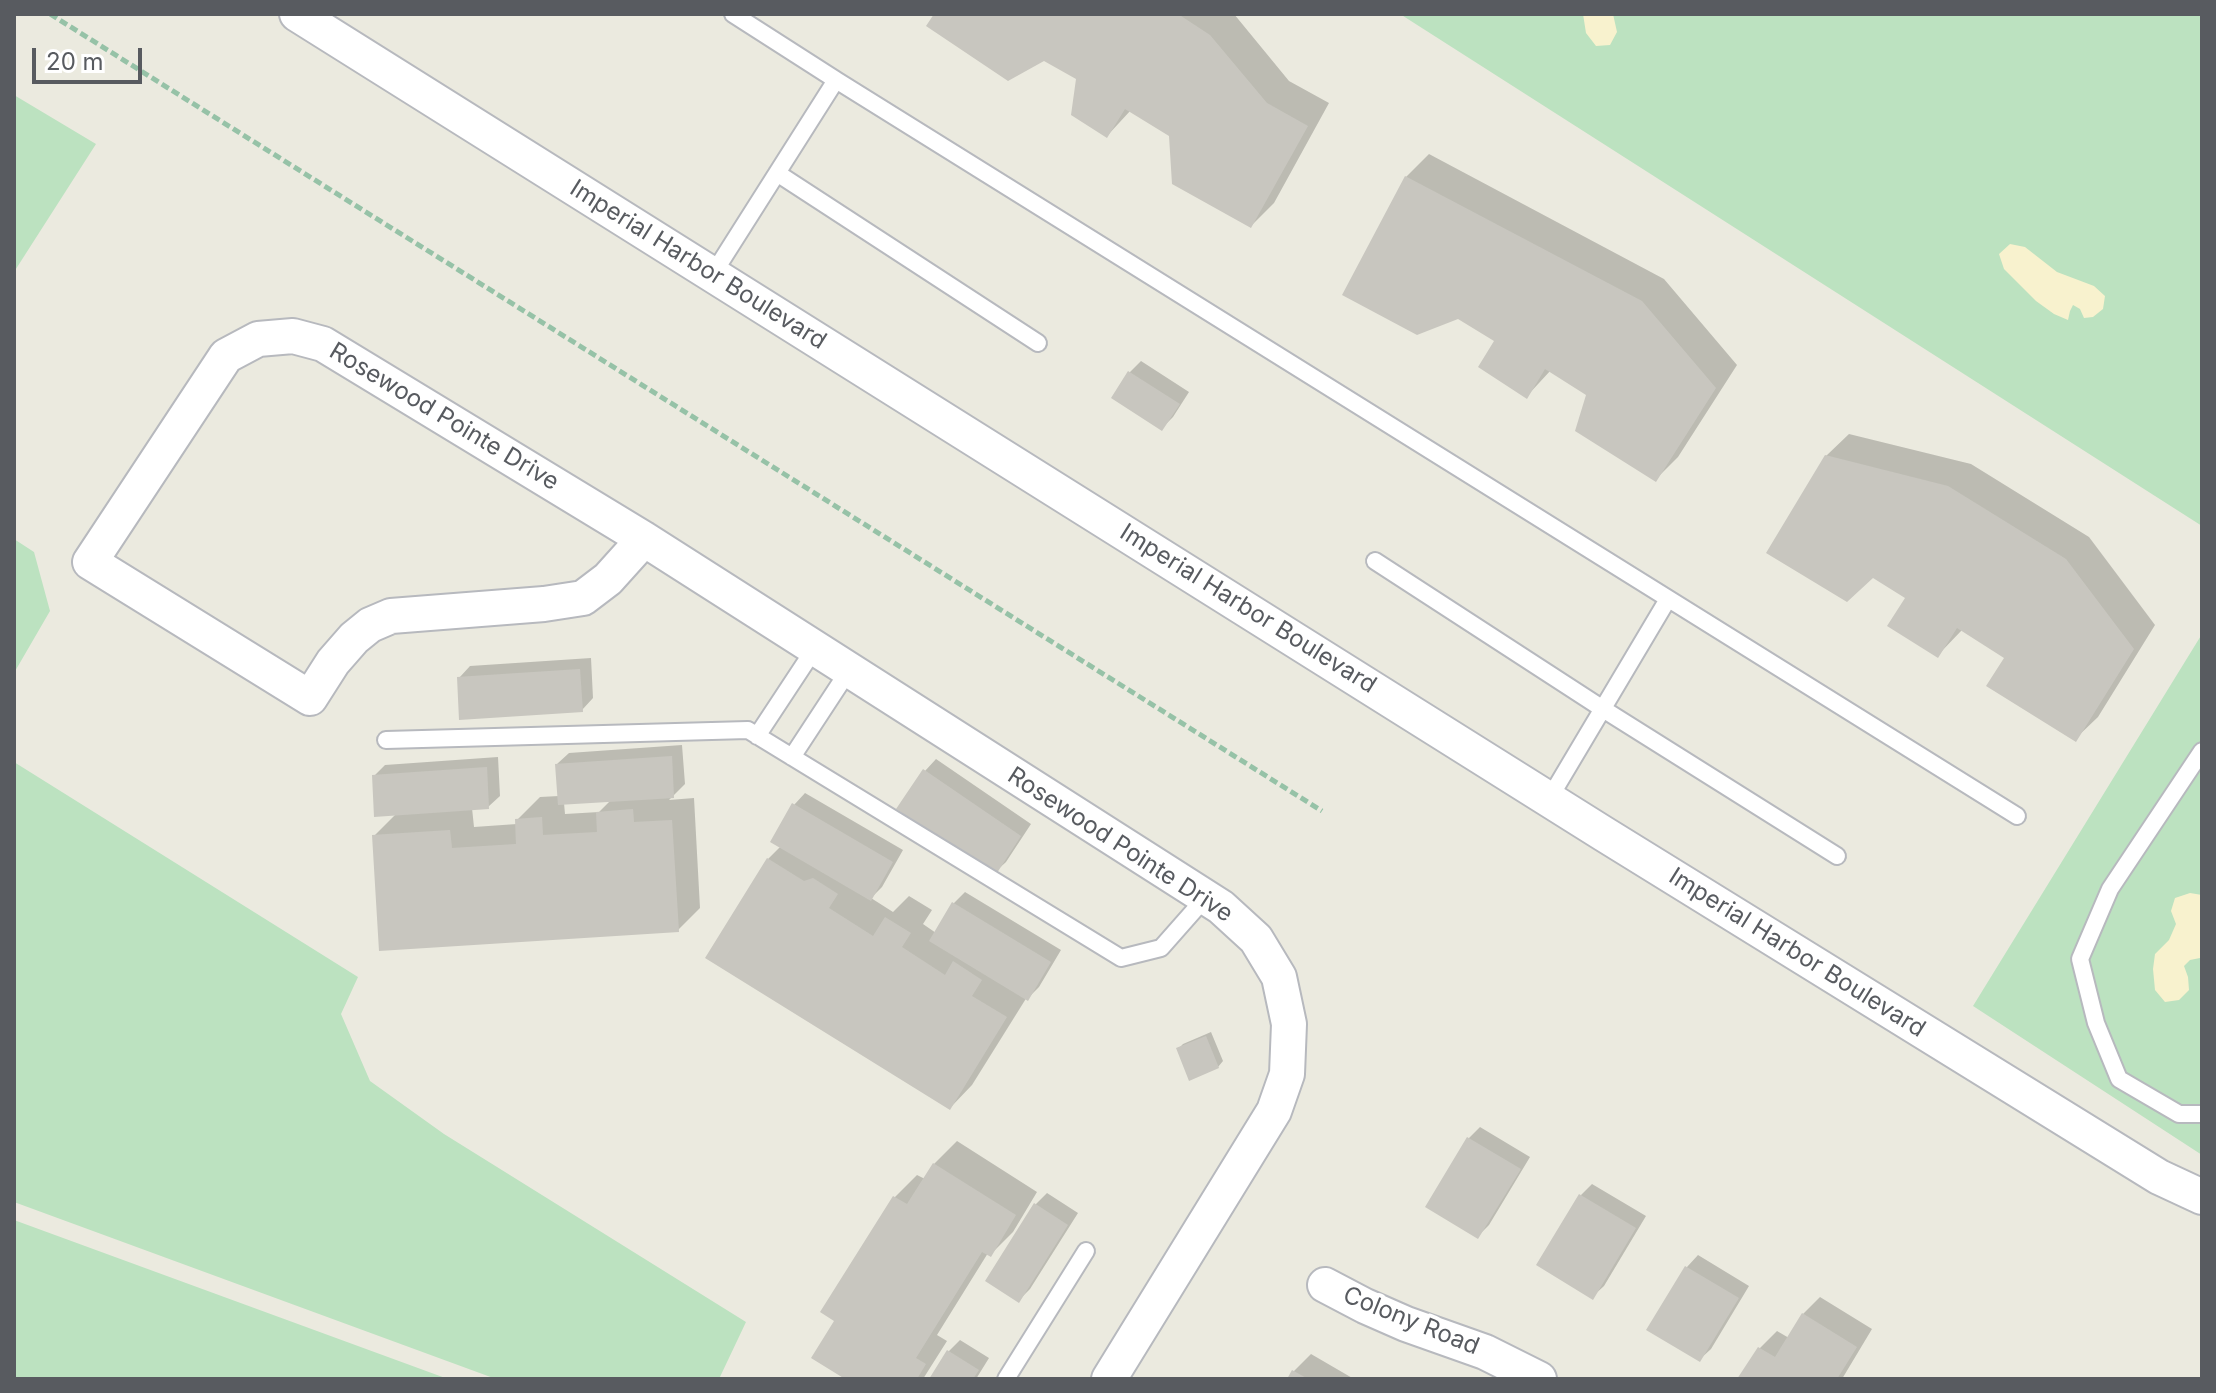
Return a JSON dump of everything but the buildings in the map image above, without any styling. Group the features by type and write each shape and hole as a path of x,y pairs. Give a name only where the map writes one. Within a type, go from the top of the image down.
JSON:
{"street":[{"name":"Imperial Harbor Boulevard","path":"297,14 1549,799 2146,1168 2202,1197"},
{"name":"Rosewood Pointe Drive","path":"644,539 608,579 583,598 391,616 370,625 333,662 310,698 90,562 226,356 258,339 293,336 323,344 644,539 1221,907 1256,939 1279,977 1289,1024 1287,1074 1274,1111 1109,1379"},
{"name":"Colony Road","path":"1325,1285 1365,1306 1485,1352 1539,1379"}],"lane":[{"path":"733,14 2017,816"},
{"path":"713,274 836,80"},
{"path":"777,173 1038,343"},
{"path":"1375,561 1837,856"},
{"path":"1549,799 1668,599"},
{"path":"757,736 815,648"},
{"path":"792,757 849,670"},
{"path":"386,740 748,730 1121,958 1161,948 1206,897"},
{"path":"2202,751 2110,889 2080,959 2096,1023 2119,1079 2179,1114 2202,1114"},
{"path":"1006,1379 1086,1251"}],"path":[{"path":"50,14 1322,811"}],"green space":[{"path":"1400,14 2202,14 2202,526"},
{"path":"14,95 96,144 14,272"},
{"path":"14,539 34,552 50,611 14,673"},
{"path":"2202,634 2202,1155 1973,1006"},
{"path":"14,762 358,977 341,1014 370,1081 444,1134 746,1322 719,1379 496,1379 14,1202"},
{"path":"14,1220 448,1379 14,1377"}],"sand":[{"path":"1583,14 1613,14 1617,32 1610,45 1596,46 1586,33"},
{"path":"2010,244 2025,247 2057,272 2094,286 2105,296 2103,309 2093,317 2084,318 2080,309 2073,305 2068,320 2054,314 2004,269 1999,254"},
{"path":"2190,893 2202,895 2202,950 2200,958 2190,960 2184,966 2189,990 2179,1000 2165,1002 2155,990 2155,954 2169,940 2176,924 2171,911 2175,898"}]}
